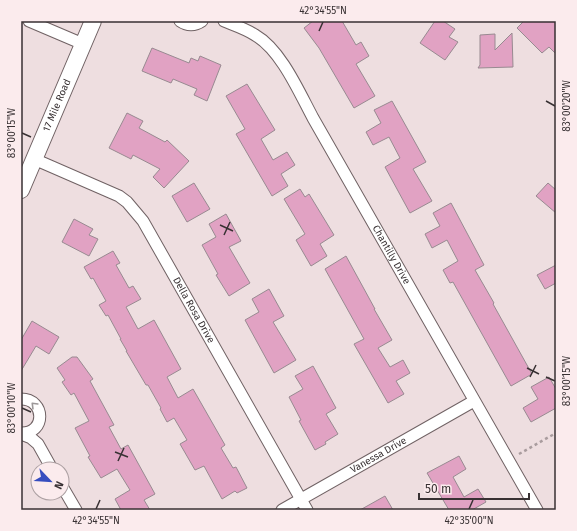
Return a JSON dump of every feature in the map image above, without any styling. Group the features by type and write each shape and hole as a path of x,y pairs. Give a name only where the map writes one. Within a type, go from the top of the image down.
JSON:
{"street":[{"path":"29,21 83,44"},
{"name":"17 Mile Road","path":"21,190 93,21"},
{"path":"180,21 183,24 189,25 202,22"},
{"name":"Chantilly Drive","path":"224,21 256,35 272,49 284,66 537,510"},
{"name":"Della Rosa Drive","path":"34,159 119,196 127,202 143,221 307,510"},
{"path":"21,399 33,402 40,412 37,434 38,444"},
{"name":"Vanessa Drive","path":"282,510 474,401"},
{"path":"21,434 31,432 39,423"},
{"path":"21,434 31,438 38,444 48,461"},
{"path":"70,500 76,510"}],"path":[{"path":"516,455 556,433"}],"building":[{"path":"313,21 342,21 356,45 361,42 369,56 356,64 375,96 354,108 319,48 304,28"},
{"path":"435,21 443,21 455,29 449,37 458,42 445,60 420,43"},
{"path":"524,21 556,21 556,54 549,47 542,53 517,28"},
{"path":"512,33 513,67 478,68 480,65 480,35 495,34 495,50"},
{"path":"152,48 189,63 191,58 198,61 200,56 221,65 207,101 194,95 197,89 173,79 171,83 142,71"},
{"path":"247,84 275,130 261,139 273,160 287,152 295,165 281,174 288,186 272,196 236,134 245,129 226,96"},
{"path":"392,101 426,162 413,169 432,201 410,213 385,167 400,158 389,137 373,145 366,132 381,123 374,110"},
{"path":"127,113 143,121 139,128 165,142 167,140 189,161 164,188 153,177 160,169 133,155 131,159 109,148"},
{"path":"194,183 210,209 187,222 172,196"},
{"path":"548,183 556,190 556,213 536,196"},
{"path":"300,189 305,197 309,194 334,235 320,244 327,256 311,266 296,240 305,234 284,199"},
{"path":"451,203 484,265 475,270 532,374 511,386 453,282 450,283 443,270 458,261 447,240 432,248 425,234 440,226 433,213"},
{"path":"226,214 241,241 229,247 250,283 229,296 216,275 218,274 202,245 216,237 209,224"},
{"path":"74,219 93,229 89,235 98,239 89,256 62,242"},
{"path":"113,251 120,263 116,265 129,288 133,286 141,299 126,307 138,329 154,320 181,369 167,377 178,398 193,389 225,445 221,448 233,468 236,467 247,488 237,493 235,491 222,499 204,466 195,470 180,444 187,440 174,418 167,422 148,385 146,385 126,351 108,315 106,316 99,305 106,301 93,278 91,279 84,267"},
{"path":"346,256 392,340 378,348 390,367 403,360 410,373 396,381 404,394 388,403 354,344 364,339 325,269"},
{"path":"556,265 556,283 545,289 537,275"},
{"path":"269,289 284,316 273,322 296,360 274,373 245,320 259,312 252,299"},
{"path":"32,321 59,337 49,354 36,346 21,371 21,340"},
{"path":"72,357 77,357 93,379 90,381 114,425 109,427 121,449 128,445 155,494 144,500 150,510 121,510 115,499 130,490 117,469 101,478 88,457 90,456 75,428 89,421 74,393 71,395 62,382 65,380 57,368"},
{"path":"313,366 336,408 326,414 338,434 325,442 326,444 315,450 299,421 301,420 289,397 303,389 295,376"},
{"path":"549,377 556,389 556,408 531,422 523,408 538,399 531,387"},
{"path":"459,456 466,469 453,477 464,497 478,489 486,502 472,510 449,510 427,473"},
{"path":"385,496 393,510 360,510"}]}
